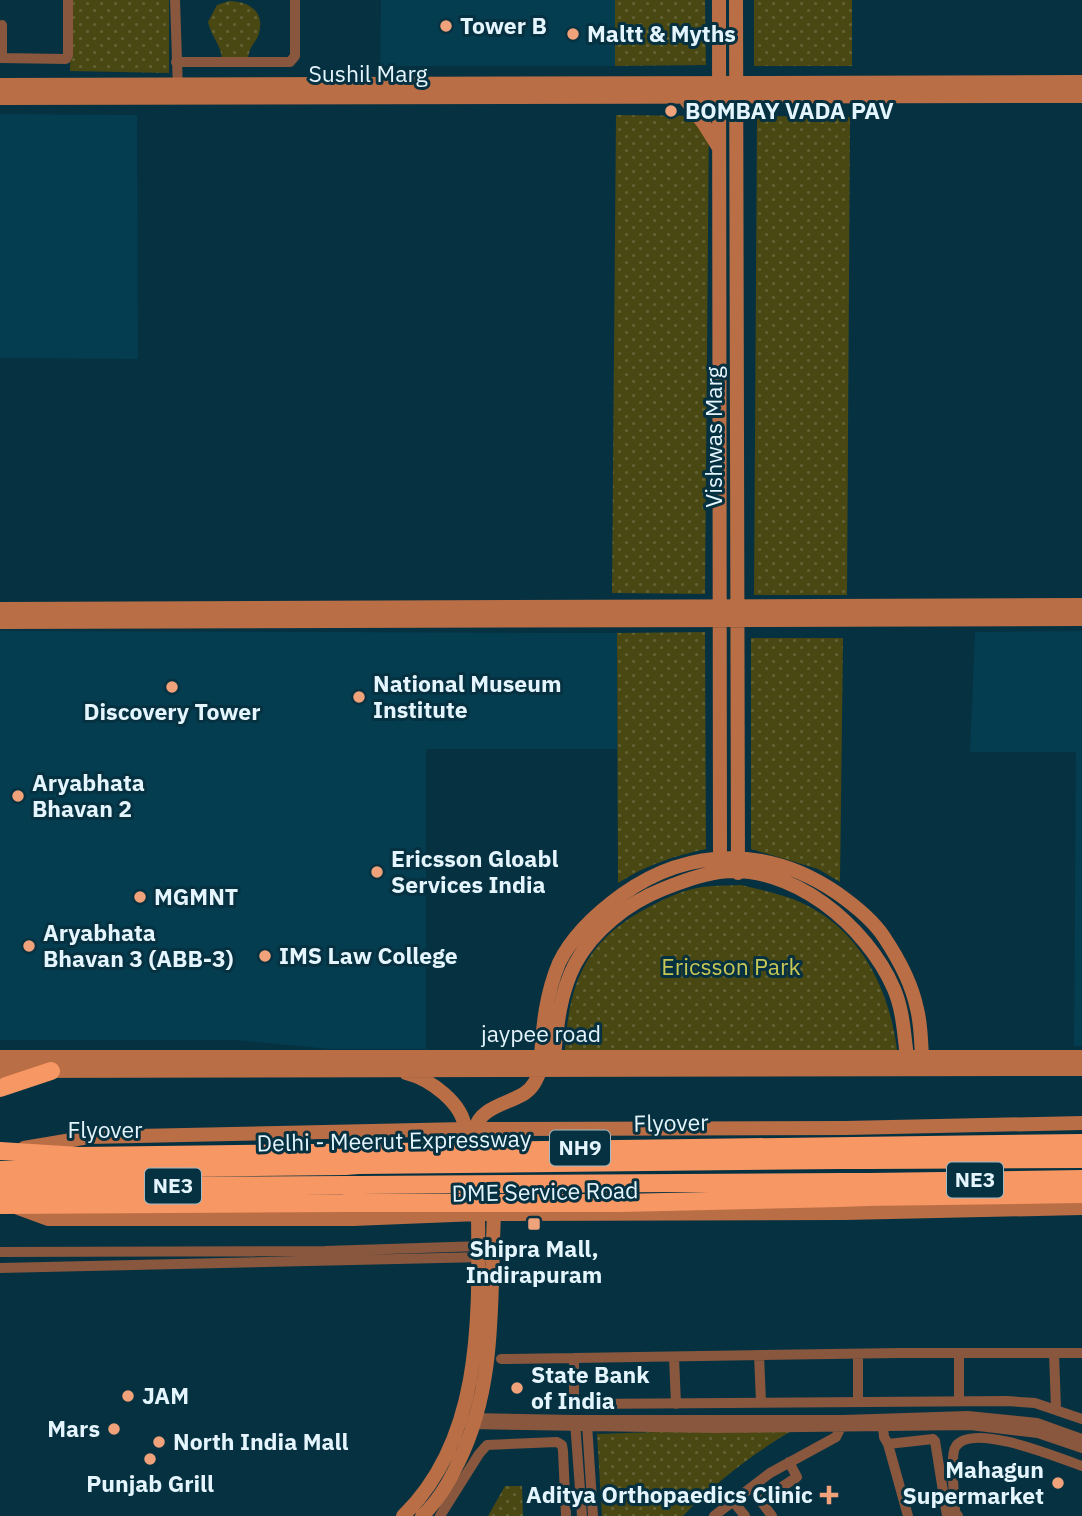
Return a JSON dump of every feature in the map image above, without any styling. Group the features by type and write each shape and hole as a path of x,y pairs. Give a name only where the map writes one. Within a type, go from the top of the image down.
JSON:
{"highway":[{"path":"0,1088 51,1071"},
{"name":"Flyover","path":"5,1151 79,1156 1082,1143"},
{"name":"Delhi - Meerut Expressway","path":"0,1170 1082,1159"},
{"name":"Delhi - Meerut Expressway","path":"0,1187 1082,1179"},
{"path":"5,1205 620,1203 1082,1194"}],"street":[{"path":"2,25 1,58 66,59 68,0"},
{"path":"175,0 178,91"},
{"path":"176,62 290,62 295,56 295,0"},
{"name":"Vishwas Marg","path":"719,0 720,865"},
{"name":"Vishwas Marg","path":"736,0 738,865"},
{"path":"736,90 1082,82"},
{"name":"Sushil Marg","path":"0,85 178,91 683,96 719,90"},
{"path":"736,90 1082,96"},
{"name":"Sushil Marg","path":"0,98 178,91 736,90"},
{"path":"683,96 705,124 719,149"},
{"path":"737,613 1082,605"},
{"path":"0,609 737,613 1082,619"},
{"path":"0,622 720,613"},
{"path":"470,1129 482,1116 526,1093 535,1083 545,1061 565,987 576,963 594,938 614,918 647,896 720,865 775,863 816,879 853,904 883,934 904,971 917,1008 922,1057"},
{"path":"738,865 758,875 793,886 823,903 850,925 877,956 894,990 903,1024 906,1057"},
{"name":"jaypee road","path":"0,1057 86,1064 545,1061"},
{"path":"723,1063 906,1057 1082,1057"},
{"path":"0,1071 51,1071 86,1064 388,1069 545,1061 1082,1069"},
{"path":"388,1069 416,1076 446,1096 460,1111 470,1129"},
{"path":"5,1151 89,1137 470,1129 863,1128 1082,1124"},
{"path":"845,1128 845,1213"},
{"path":"862,1212 863,1128"},
{"path":"352,1132 353,1219"},
{"name":"DME Service Road","path":"5,1205 48,1219 353,1219 478,1214 845,1213 1082,1208"},
{"path":"403,1516 436,1475 467,1421 487,1371 491,1332 485,1251 478,1214"},
{"path":"485,1251 494,1214"},
{"path":"256,1262 257,1251"},
{"path":"0,1252 485,1251"},
{"path":"0,1268 256,1262 485,1251"},
{"path":"1054,1353 1056,1409"},
{"path":"501,1359 1082,1353"},
{"path":"858,1354 858,1401"},
{"path":"959,1354 959,1400"},
{"path":"760,1355 761,1402"},
{"path":"674,1357 676,1404"},
{"path":"574,1358 574,1400 578,1404 959,1400 1035,1403 1082,1419"},
{"path":"467,1421 842,1424 968,1416 1037,1423 1082,1439"},
{"path":"424,1515 445,1490 465,1449 467,1421"},
{"path":"581,1424 582,1516"},
{"path":"581,1424 593,1516"},
{"path":"842,1424 1014,1428 1082,1448"},
{"path":"713,1516 789,1462 836,1437 842,1424"},
{"path":"883,1427 908,1516"},
{"path":"888,1444 933,1439 935,1441 947,1516"},
{"path":"958,1516 953,1452 958,1443 964,1440 999,1439 1082,1466"},
{"path":"440,1516 487,1445 557,1442 562,1445 563,1451 566,1516"},
{"path":"772,1516 762,1500 797,1477 789,1462"},
{"path":"732,1500 745,1516"}],"shaded area":[{"path":"381,0 615,0 615,66 380,66"},
{"path":"0,114 137,115 138,359 0,358"},
{"path":"0,631 617,633 617,749 426,749 426,1049 330,1049 236,1040 0,1040"},
{"path":"1082,631 1082,1046 1074,1046 1076,752 970,752 975,632"}],"green space":[{"path":"71,0 169,0 169,73 70,71"},
{"path":"615,0 705,0 706,65 615,66"},
{"path":"754,0 852,0 852,66 754,66"},
{"path":"229,1 248,5 260,19 259,33 248,59 222,59 209,27 208,22 217,5"},
{"path":"616,115 709,116 705,594 612,593"},
{"path":"757,116 850,117 847,595 754,595"},
{"path":"705,632 706,849 661,862 618,883 617,633"},
{"path":"751,638 843,638 840,882 818,869 751,849"},
{"name":"Ericsson Park","path":"741,885 793,899 816,910 852,941 877,980 893,1026 897,1050 565,1050 576,984 584,966 609,935 647,908 691,889"},
{"path":"798,1427 737,1467 683,1516 602,1516 597,1434"},
{"path":"505,1486 522,1486 523,1516 488,1516"}],"place":[{"name":"Tower B","path":"446,26"},
{"name":"Maltt & Myths","path":"573,34"},
{"name":"BOMBAY VADA PAV","path":"671,111"},
{"name":"Discovery Tower","path":"172,687"},
{"name":"National Museum Institute","path":"359,697"},
{"name":"Aryabhata Bhavan 2","path":"18,796"},
{"name":"Ericsson Gloabl Services India","path":"377,872"},
{"name":"MGMNT","path":"140,897"},
{"name":"Aryabhata Bhavan 3 (ABB-3)","path":"29,946"},
{"name":"IMS Law College","path":"265,956"},
{"name":"Shipra Mall, Indirapuram","path":"534,1224"},
{"name":"State Bank of India","path":"517,1388"},
{"name":"JAM","path":"128,1396"},
{"name":"Mars","path":"114,1429"},
{"name":"North India Mall","path":"159,1442"},
{"name":"Punjab Grill","path":"150,1459"},
{"name":"Mahagun Supermarket","path":"1058,1483"},
{"name":"Aditya Orthopaedics Clinic","path":"829,1495"}]}
